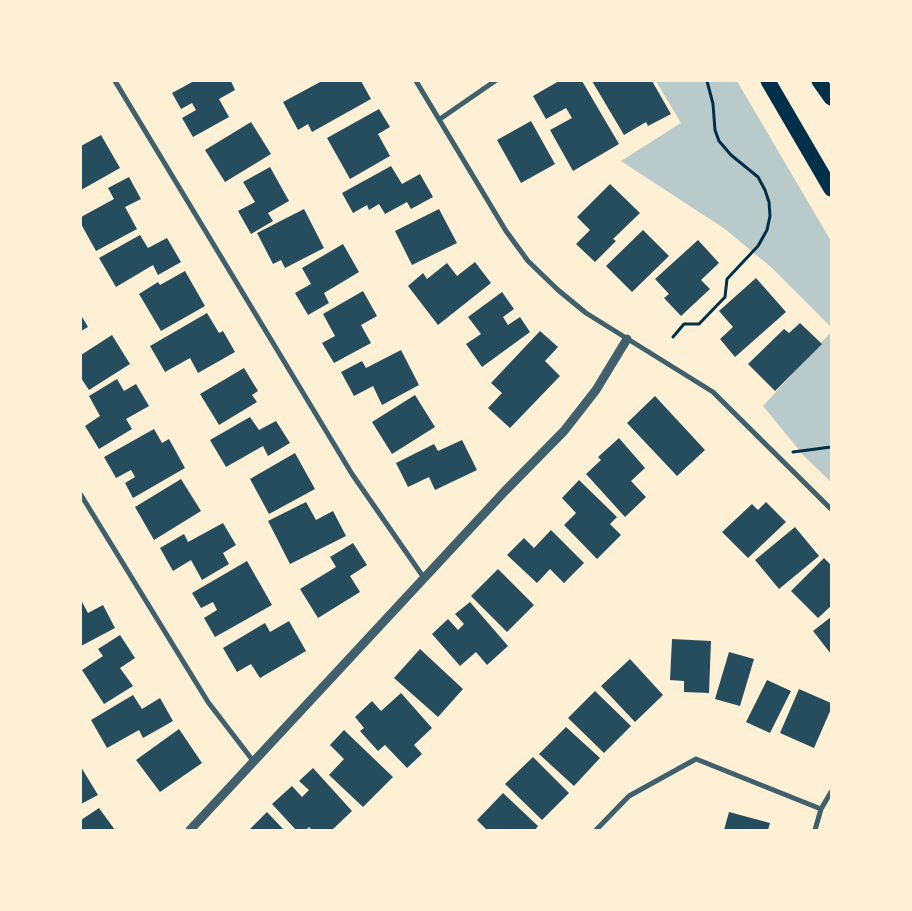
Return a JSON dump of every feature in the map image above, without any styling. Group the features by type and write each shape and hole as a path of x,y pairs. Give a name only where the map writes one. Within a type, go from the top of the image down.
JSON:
{"highway":[{"path":"768,81 831,189"},
{"path":"819,81 831,98"}],"street":[{"path":"115,81 352,474 424,578"},
{"path":"416,81 506,231 528,261 558,290 586,313 714,392 831,508"},
{"path":"440,119 495,81"},
{"path":"190,830 424,578 564,431 596,390 627,339"},
{"path":"81,495 208,702 254,762"},
{"path":"596,830 629,796 696,759 821,809"},
{"path":"815,830 821,809 831,792"}],"path":[{"path":"673,337 684,324 699,324 725,297 727,279 758,246 767,230 770,216 765,190 758,177 731,155 719,141 715,130 713,104 707,81"},
{"path":"777,454 831,447"}],"shaded area":[{"path":"656,81 737,81 831,241 831,327 772,268 725,229 621,161 681,123"},
{"path":"831,332 831,482 804,456 763,406"}],"building":[{"path":"194,81 231,81 235,90 219,99 229,117 193,137 182,118 196,110 192,103 181,109 172,93"},
{"path":"322,81 361,81 371,99 312,132 308,124 298,130 283,102"},
{"path":"559,81 582,81 619,144 573,171 550,130 572,118 566,108 546,119 533,96"},
{"path":"592,81 652,81 671,114 648,126 646,122 624,135"},
{"path":"379,109 390,127 378,134 390,156 350,179 327,138"},
{"path":"531,121 555,164 521,183 497,140"},
{"path":"251,122 271,154 225,182 205,150"},
{"path":"101,135 120,168 81,190 81,146"},
{"path":"391,166 402,184 420,174 433,197 411,209 407,202 385,214 379,204 369,210 367,205 353,213 342,193"},
{"path":"270,167 289,201 268,213 273,221 251,234 238,211 255,202 243,182"},
{"path":"129,177 141,199 125,207 137,229 96,251 81,224 81,217 114,199 108,188"},
{"path":"610,184 640,213 613,239 616,241 595,262 576,244 590,230 577,217"},
{"path":"304,209 324,248 285,268 281,260 273,264 257,233"},
{"path":"439,209 457,243 412,265 395,231"},
{"path":"643,230 669,256 632,292 606,266"},
{"path":"140,235 148,248 167,238 181,262 158,275 153,265 116,287 99,258"},
{"path":"698,240 719,263 701,280 710,289 681,316 664,298 669,294 655,279"},
{"path":"343,244 359,272 324,293 329,303 308,315 295,293 311,284 302,268"},
{"path":"475,262 491,283 438,325 408,286 423,273 427,279 447,263 457,276"},
{"path":"185,271 205,306 161,331 139,294 158,282 160,285"},
{"path":"756,278 786,312 735,357 720,339 733,327 719,311"},
{"path":"363,291 377,316 361,325 371,343 334,363 322,343 335,336 323,314"},
{"path":"502,292 514,309 503,317 508,325 520,317 530,332 482,367 466,344 481,334 468,317"},
{"path":"207,313 219,333 223,331 235,352 198,373 190,358 165,372 150,346"},
{"path":"81,315 88,327 81,331"},
{"path":"800,323 822,344 775,391 748,364 784,329 789,333"},
{"path":"540,331 558,347 545,361 560,376 510,428 488,408 502,393 491,383"},
{"path":"112,335 130,364 89,390 81,378 81,355"},
{"path":"401,350 419,385 382,405 373,386 354,396 341,372 362,361 366,368"},
{"path":"244,368 258,391 252,395 257,402 219,425 200,394"},
{"path":"117,379 124,391 136,384 149,406 126,419 132,429 99,449 85,426 100,416 89,396"},
{"path":"415,395 435,427 392,454 372,422"},
{"path":"655,396 705,450 677,476 627,423"},
{"path":"250,417 259,430 276,421 290,443 268,456 263,446 226,467 210,440"},
{"path":"154,429 162,443 169,439 185,468 133,498 125,483 135,477 131,470 116,478 104,457"},
{"path":"619,438 645,468 631,481 646,497 625,517 586,474 601,460 598,457"},
{"path":"462,440 477,470 435,490 429,477 408,487 396,463 434,444 438,451"},
{"path":"295,453 315,489 269,514 250,479"},
{"path":"181,479 201,511 154,540 135,507"},
{"path":"579,480 617,517 610,524 621,535 597,559 564,525 576,513 562,498"},
{"path":"306,502 316,520 333,511 346,536 290,564 268,521"},
{"path":"766,502 786,522 748,558 722,532 752,504 758,510"},
{"path":"223,523 236,545 223,553 229,564 202,580 191,560 173,571 160,548 184,534 188,542"},
{"path":"795,527 819,556 779,589 755,560"},
{"path":"551,530 584,563 564,583 550,569 537,583 507,555 524,538 534,548"},
{"path":"353,543 367,565 350,576 360,592 318,618 300,589 336,567 330,557"},
{"path":"824,558 831,565 831,606 818,618 791,591"},
{"path":"247,561 272,605 215,637 204,618 217,610 213,602 201,608 192,593"},
{"path":"498,569 534,605 507,632 471,596"},
{"path":"81,600 88,613 103,605 115,628 81,646"},
{"path":"470,602 508,646 487,665 476,652 460,666 432,634 448,619 458,630 464,624 455,614"},
{"path":"831,617 831,654 813,631"},
{"path":"289,621 306,651 260,678 251,664 237,672 223,648 265,623 270,632"},
{"path":"120,635 135,658 120,668 133,686 104,704 82,670 103,656 98,649"},
{"path":"672,639 711,641 709,693 684,692 684,681 670,680"},
{"path":"420,649 463,689 438,717 394,678"},
{"path":"729,652 754,659 740,706 715,699"},
{"path":"630,659 663,695 635,722 601,686"},
{"path":"767,680 791,691 770,733 746,722"},
{"path":"799,689 831,703 831,709 814,748 780,733"},
{"path":"595,691 631,726 604,753 568,718"},
{"path":"401,693 432,728 414,745 422,754 407,768 385,745 378,751 360,731 364,728 355,717 372,701 381,711"},
{"path":"133,695 142,709 160,698 173,721 143,738 139,730 107,748 91,720"},
{"path":"566,727 600,758 574,786 539,754"},
{"path":"179,729 202,763 160,792 136,760"},
{"path":"344,730 393,777 363,807 329,775 344,759 330,745"},
{"path":"533,757 569,793 542,820 505,784"},
{"path":"81,767 98,795 81,804"},
{"path":"313,768 352,811 332,830 312,830 309,827 306,830 296,830 272,804 292,786 302,797 309,790 299,781"},
{"path":"503,793 538,826 535,830 487,830 477,820"},
{"path":"99,808 115,830 81,830 81,820"},
{"path":"267,812 284,830 249,830"},
{"path":"729,812 770,823 768,830 724,830"}]}
